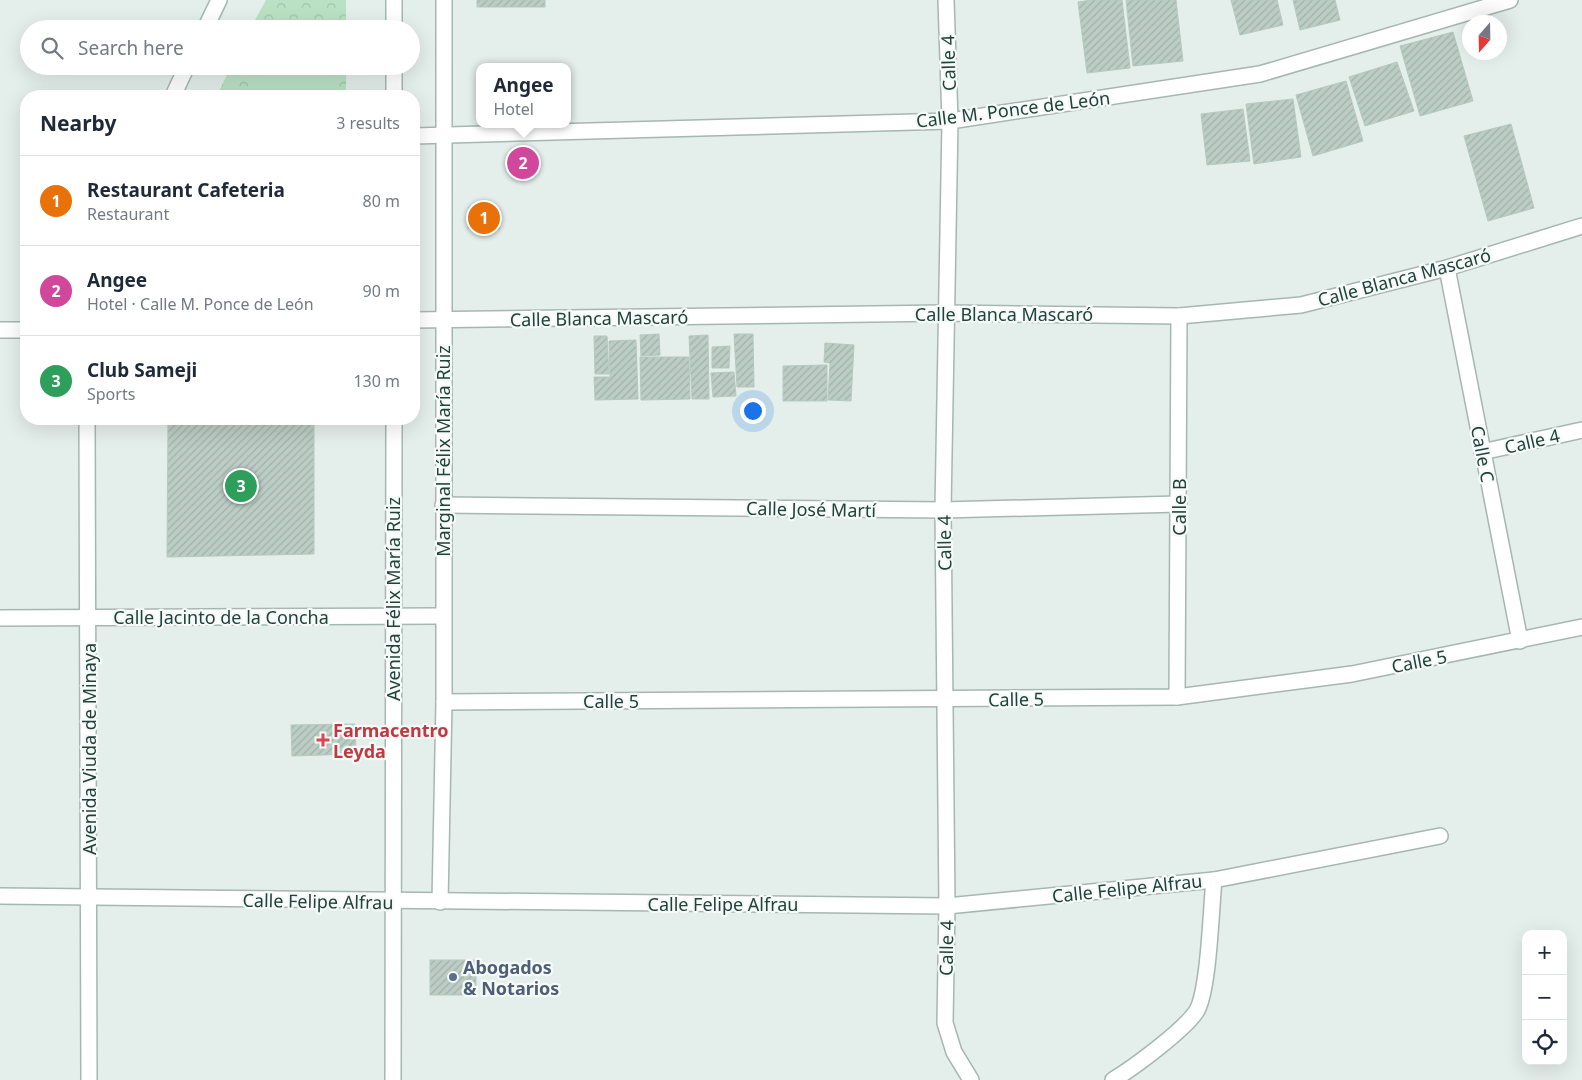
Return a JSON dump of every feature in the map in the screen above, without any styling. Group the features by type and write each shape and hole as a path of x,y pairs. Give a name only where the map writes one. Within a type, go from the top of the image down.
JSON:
{"street":[{"path":"209,20 219,0"},
{"path":"394,0 394,20"},
{"name":"Marginal Félix María Ruiz","path":"440,902 444,702 444,0"},
{"name":"Calle 4","path":"946,0 950,121 943,510 947,906 945,1023 954,1052 971,1080"},
{"name":"Calle M. Ponce de León","path":"420,135 445,133 950,121 1260,74 1510,0"},
{"path":"176,90 183,75"},
{"path":"394,75 394,90"},
{"name":"Calle Blanca Mascaró","path":"420,320 946,313 1179,316 1301,305 1447,268 1582,226"},
{"name":"Calle C","path":"1447,268 1520,641"},
{"name":"Calle B","path":"1177,697 1179,316"},
{"path":"0,330 20,330"},
{"name":"Avenida Viuda de Minaya","path":"87,425 89,1080"},
{"name":"Avenida Félix María Ruiz","path":"393,1080 394,425"},
{"name":"Calle 4","path":"1482,452 1582,430"},
{"name":"Calle José Martí","path":"443,505 943,510 1179,504"},
{"name":"Calle Jacinto de la Concha","path":"0,618 443,616"},
{"name":"Calle 5","path":"444,702 1177,697 1352,674 1582,627"},
{"name":"Calle Felipe Alfrau","path":"0,896 393,902 947,906 1214,880 1440,836"},
{"path":"1113,1080 1182,1027 1196,1011 1204,991 1214,880"}],"green space":[{"path":"266,0 346,0 346,20 255,20"},
{"path":"227,75 346,75 346,90 220,90"},
{"path":"262,75 333,75 333,90 262,90"}],"building":[{"path":"477,0 545,0 545,7 477,7"},
{"path":"1122,0 1130,68 1087,73 1078,2"},
{"path":"1126,0 1176,0 1183,61 1133,66"},
{"path":"1231,0 1277,0 1283,25 1240,35"},
{"path":"1293,0 1335,0 1340,20 1300,30"},
{"path":"1453,32 1473,101 1420,116 1400,46"},
{"path":"1397,62 1414,111 1365,126 1349,77"},
{"path":"1346,81 1363,141 1313,156 1296,95"},
{"path":"1293,99 1301,157 1254,164 1246,104"},
{"path":"1243,109 1250,161 1207,165 1201,114"},
{"path":"1511,124 1534,208 1488,221 1464,136"},
{"path":"469,207 500,209 499,229 468,228"},
{"path":"659,334 660,355 641,356 640,335"},
{"path":"734,334 753,334 754,387 737,387"},
{"path":"708,335 709,399 692,399 689,336"},
{"path":"594,336 607,336 609,374 595,374"},
{"path":"636,340 638,399 595,400 594,377 610,377 609,341"},
{"path":"825,343 854,345 851,401 828,400 830,363 824,362"},
{"path":"730,346 729,368 712,368 712,347"},
{"path":"640,357 689,357 690,399 641,400"},
{"path":"827,365 827,401 783,401 783,366"},
{"path":"734,372 736,396 713,397 711,373"},
{"path":"168,425 314,425 314,554 167,557"},
{"name":"Farmacentro Leyda","path":"355,724 356,754 292,756 291,725"},
{"name":"Abogados & Notarios","path":"430,960 476,960 476,995 430,995"}],"place":[{"name":"Angee","path":"523,163"},
{"name":"Restaurant Cafeteria","path":"484,218"},
{"name":"Club Sameji","path":"241,486"},
{"name":"Farmacentro Leyda","path":"323,740"},
{"name":"Abogados & Notarios","path":"453,977"}]}
